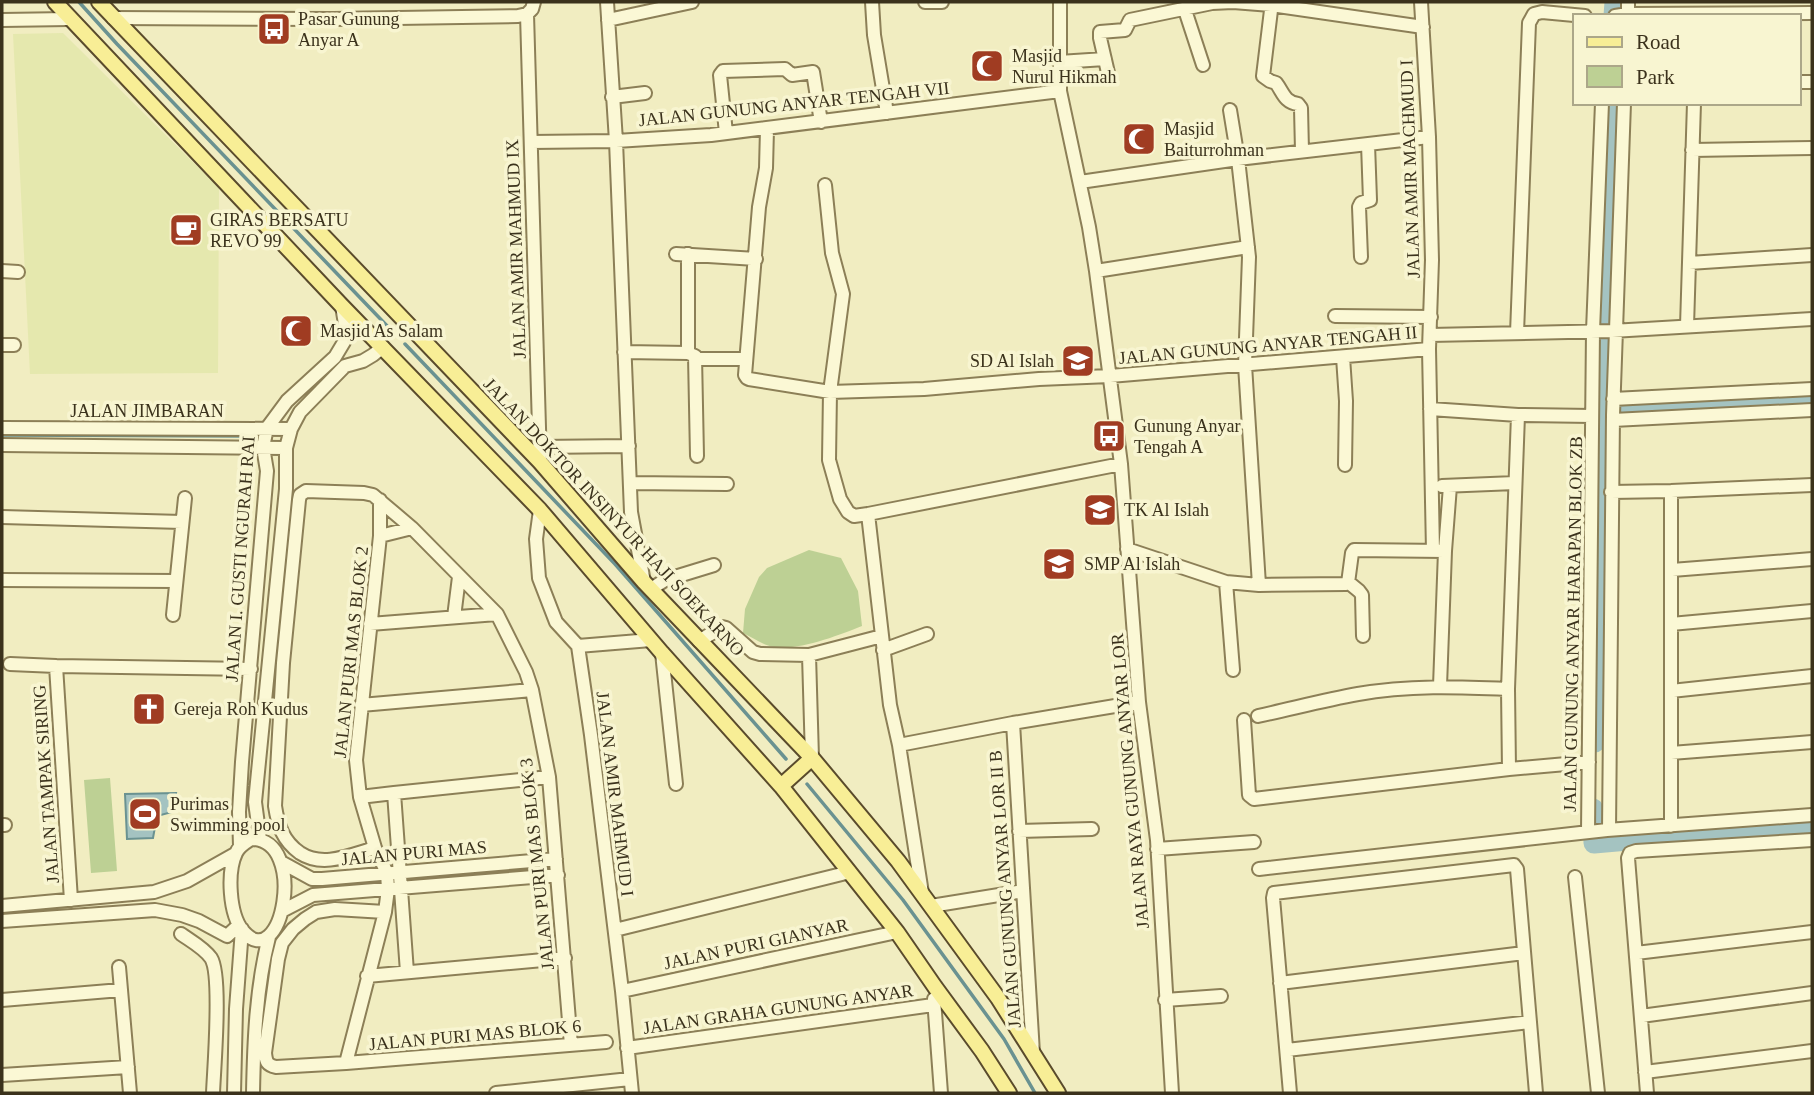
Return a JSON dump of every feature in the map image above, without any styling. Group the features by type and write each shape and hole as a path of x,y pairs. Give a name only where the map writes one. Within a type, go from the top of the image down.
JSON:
{"main road":[{"path":"55,2 342,306 540,510 662,653 781,786 897,932 1009,1093"},
{"name":"JALAN DOKTOR INSINYUR HAJI SOEKARNO","path":"99,2 540,463 648,586 812,758 922,893 998,998 1058,1093"},
{"path":"781,786 812,758"}],"street":[{"path":"113,18 518,16 527,24 534,2"},
{"path":"607,2 617,146 631,512 648,586 714,565"},
{"path":"608,20 692,2"},
{"path":"872,2 874,36 887,113"},
{"path":"925,2 942,2"},
{"name":"JALAN RAYA GUNUNG ANYAR LOR","path":"1060,2 1060,91 1096,271 1121,464 1139,702 1157,849 1172,1093"},
{"name":"JALAN AMIR MACHMUD I","path":"1421,2 1429,137 1432,260 1429,349 1432,486 1439,551"},
{"path":"1517,333 1531,2"},
{"path":"1109,77 1100,32 1125,30 1130,20 1212,4 1272,4 1423,27"},
{"path":"1272,4 1264,76 1276,82 1283,97 1301,108 1302,152"},
{"path":"1185,10 1203,65"},
{"path":"1530,20 1534,14 1542,12 1573,15"},
{"path":"1624,12 1672,14"},
{"path":"1754,14 1812,13"},
{"path":"2,20 69,19"},
{"name":"JALAN AMIR MAHMUD IX","path":"527,24 540,463"},
{"path":"1059,62 1105,59"},
{"path":"726,133 720,75 723,71 785,69 792,75 813,72 821,122"},
{"name":"JALAN GUNUNG ANYAR TENGAH VII","path":"531,142 617,146 1060,91"},
{"path":"612,97 645,93"},
{"path":"1598,831 1613,409 1605,331 1602,105"},
{"path":"1605,331 1624,105"},
{"path":"1687,326 1694,105"},
{"path":"1230,110 1248,247 1245,365 1259,585"},
{"path":"624,352 747,359 760,207 766,169 767,128"},
{"path":"1080,182 1238,159 1429,137"},
{"path":"1361,257 1359,207 1361,203 1370,200 1368,144"},
{"path":"1692,150 1812,148"},
{"path":"825,186 832,253 843,294 830,392 829,460 840,499 851,514 868,514 1121,464"},
{"path":"1096,271 1248,247"},
{"path":"697,456 692,356 682,254 756,259"},
{"path":"1689,263 1812,255"},
{"path":"2,271 18,272"},
{"name":"JALAN I. GUSTI NGURAH RAI","path":"260,839 255,802 286,489 286,449 300,412 340,361 346,330 342,306"},
{"path":"1335,316 1431,317"},
{"path":"1430,335 1605,331 1812,319"},
{"name":"JALAN GUNUNG ANYAR HARAPAN BLOK ZB","path":"1598,831 1589,762 1592,415 1605,331"},
{"name":"JALAN I. GUSTI NGURAH RAI","path":"240,927 230,878 238,850 267,471 263,447 267,428 287,401 340,361 363,361 383,347"},
{"name":"JALAN GUNUNG ANYAR TENGAH II","path":"747,359 747,378 830,392 924,389 1110,376 1429,349"},
{"path":"1343,357 1346,401 1345,465"},
{"path":"1613,409 1812,388"},
{"path":"1430,409 1518,415 1592,415"},
{"path":"1613,409 1812,410"},
{"path":"1510,769 1508,689 1518,415"},
{"name":"JALAN JIMBARAN","path":"2,428 292,429"},
{"name":"JALAN JIMBARAN","path":"2,445 286,449"},
{"path":"539,447 628,446"},
{"path":"630,483 727,484"},
{"path":"1432,486 1516,483"},
{"path":"1611,492 1812,485"},
{"path":"1440,686 1439,551 1450,486"},
{"name":"JALAN PURI MAS BLOK 3","path":"375,848 337,859 323,861 309,858 290,846 278,825 275,806 283,663 299,500 300,495 306,491 373,495 380,500 498,614 526,672 549,777 571,1045"},
{"path":"1671,491 1671,826"},
{"path":"173,615 185,498"},
{"name":"JALAN PURI MAS BLOK 2","path":"346,1063 384,912 395,888 394,872 375,848 360,797 356,760 380,536 380,500"},
{"path":"540,510 536,539 539,578 556,622 578,646 651,640"},
{"path":"868,514 890,705 899,745 922,893"},
{"path":"2,517 182,522"},
{"path":"380,536 412,528"},
{"path":"1127,549 1226,582 1259,585 1344,585 1348,582 1353,551 1439,551"},
{"path":"1672,570 1812,559"},
{"path":"454,617 459,577"},
{"path":"2,580 176,581"},
{"path":"1226,582 1233,670"},
{"path":"1348,582 1362,595 1363,636"},
{"path":"1671,624 1812,611"},
{"path":"370,624 498,614"},
{"path":"699,641 722,627 753,652 808,655 882,636"},
{"path":"883,650 927,634"},
{"name":"JALAN AMIR MAHMUD I","path":"578,646 615,930 632,1093"},
{"path":"662,653 676,784"},
{"path":"808,655 812,758"},
{"name":"JALAN TAMPAK SIRING","path":"10,664 251,670"},
{"name":"JALAN TAMPAK SIRING","path":"56,666 71,900"},
{"path":"1671,691 1812,676"},
{"path":"1258,716 1358,694 1440,686 1508,689"},
{"path":"361,705 532,690"},
{"path":"899,745 1139,702"},
{"path":"1244,720 1249,795 1254,799 1589,762"},
{"name":"JALAN GUNUNG ANYAR LOR II B","path":"1013,723 1033,1053"},
{"path":"1671,753 1812,742"},
{"path":"360,797 549,777"},
{"path":"394,793 394,872"},
{"path":"1259,869 1598,831 1812,815"},
{"path":"1019,831 1092,829"},
{"path":"2,906 154,892 187,881 251,839 260,839 272,847 281,862 285,897 278,924 269,937 261,968 253,1093"},
{"path":"1647,1093 1628,858 1630,853 1812,840"},
{"path":"1157,849 1254,842"},
{"path":"898,861 917,856"},
{"name":"JALAN PURI MAS","path":"312,879 556,859"},
{"path":"281,862 312,879 313,895"},
{"path":"1290,1093 1274,893 1514,865 1517,869 1536,1093"},
{"path":"615,930 850,872"},
{"name":"JALAN PURI MAS","path":"282,911 313,895 558,875"},
{"path":"343,877 345,892"},
{"path":"1576,877 1598,1093"},
{"path":"395,888 407,972"},
{"path":"931,906 1023,891"},
{"name":"JALAN PURI MAS BLOK 6","path":"384,912 335,909 316,912 293,929 282,943 265,1053 268,1065 276,1067 346,1063 606,1042"},
{"path":"2,921 155,910 199,921 227,936 240,927"},
{"path":"240,927 250,938 258,941 269,937"},
{"path":"234,1093 240,927"},
{"name":"JALAN PURI GIANYAR","path":"622,990 897,932"},
{"path":"1636,953 1812,932"},
{"path":"181,934 206,952 215,969 213,1093"},
{"path":"1280,983 1524,953"},
{"path":"368,976 565,958"},
{"path":"119,967 130,1093"},
{"path":"935,987 933,1005 941,1093"},
{"path":"2,1000 121,990"},
{"path":"1641,1016 1812,993"},
{"path":"1166,1000 1221,996"},
{"name":"JALAN GRAHA GUNUNG ANYAR","path":"627,1048 933,1005"},
{"path":"216,1007 236,1009"},
{"path":"1287,1050 1530,1022"},
{"path":"1646,1072 1812,1051"},
{"path":"2,1075 128,1067"},
{"path":"496,1093 630,1079"}],"green space":[{"path":"63,33 219,188 218,373 30,374 13,34"},
{"path":"809,550 841,558 858,591 862,626 819,641 784,648 766,645 743,633 745,609 759,577 767,568"},
{"path":"110,778 117,871 91,873 84,780"}],"water":[{"name":"Purimas Swimming pool","path":"176,793 172,812 157,816 153,838 127,839 125,794"}],"waterway":[{"path":"79,2 391,330"},
{"path":"1614,14 1615,2"},
{"path":"1595,742 1605,203 1610,105"},
{"path":"405,344 615,564 786,759"},
{"path":"1602,409 1812,399"},
{"path":"2,435 254,436"},
{"path":"807,784 903,900 1004,1039 1035,1093"},
{"path":"1593,809 1594,843 1812,824"}],"place":[{"name":"Pasar Gunung Anyar A","path":"274,29"},
{"name":"Masjid Nurul Hikmah","path":"987,66"},
{"name":"Masjid Baiturrohman","path":"1139,139"},
{"name":"GIRAS BERSATU REVO 99","path":"186,230"},
{"name":"Masjid As Salam","path":"296,331"},
{"name":"SD Al Islah","path":"1078,361"},
{"name":"Gunung Anyar Tengah A","path":"1109,436"},
{"name":"TK Al Islah","path":"1100,510"},
{"name":"SMP Al Islah","path":"1059,564"},
{"name":"Gereja Roh Kudus","path":"149,709"},
{"name":"Purimas Swimming pool","path":"145,814"}]}
